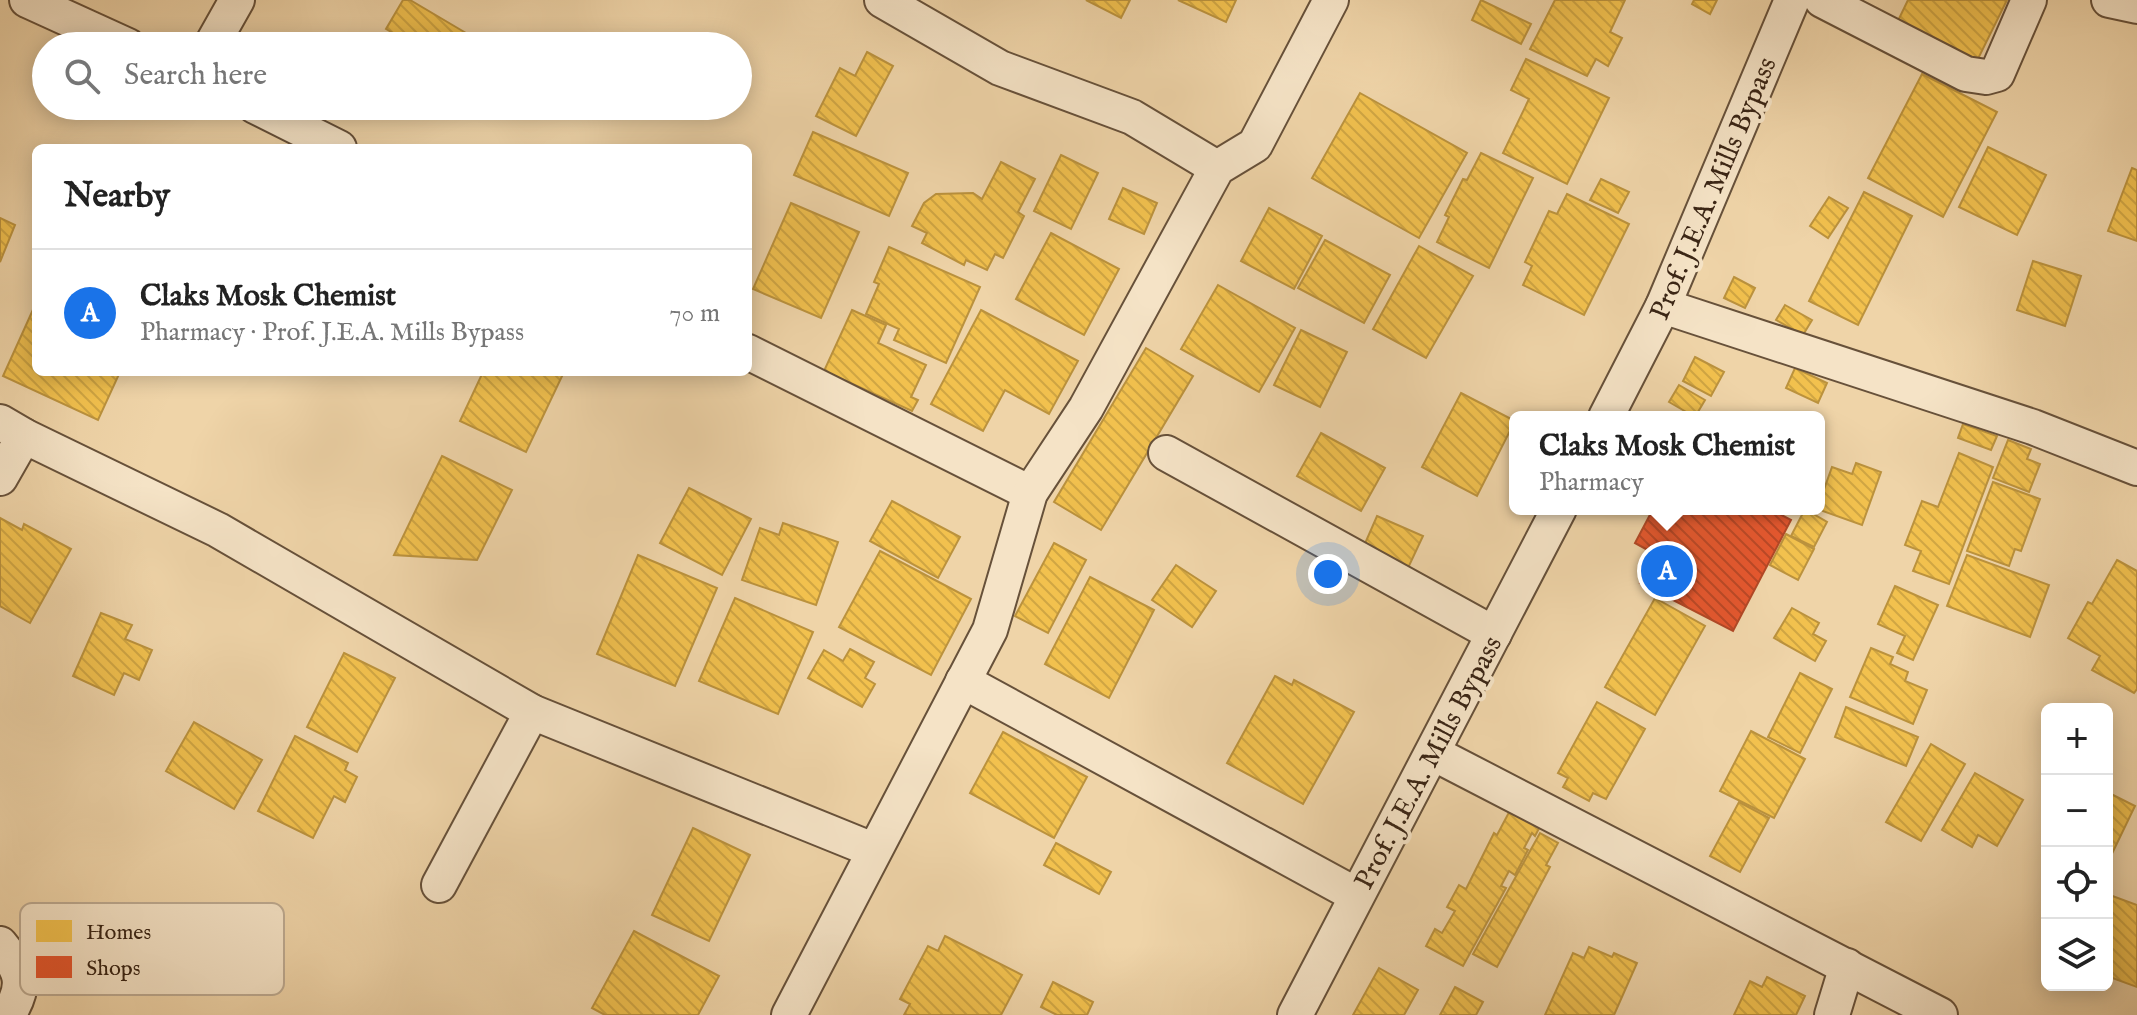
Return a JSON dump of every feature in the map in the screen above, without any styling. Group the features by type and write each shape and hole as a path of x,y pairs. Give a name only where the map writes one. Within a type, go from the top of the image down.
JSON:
{"street":[{"path":"27,0 97,32"},
{"path":"219,32 237,0"},
{"path":"882,0 1000,68 1132,117 1217,168"},
{"path":"789,1015 990,630 1030,493 1086,408 1217,168 1255,145 1331,0"},
{"path":"1798,1 1966,74 1986,77 1997,74 2029,0"},
{"path":"2109,0 2137,6"},
{"name":"Prof. J.E.A. Mills Bypass","path":"1609,411 1663,306 1798,1"},
{"path":"283,120 331,144"},
{"path":"1663,306 2033,427 2137,468"},
{"path":"752,354 1030,493"},
{"path":"0,478 12,429 218,530 532,712 873,850"},
{"path":"1166,453 1494,634"},
{"name":"Prof. J.E.A. Mills Bypass","path":"1295,1015 1556,515"},
{"path":"963,681 1356,895"},
{"path":"439,885 532,712"},
{"path":"1433,753 1940,1015"},
{"path":"0,944 16,964 20,976"},
{"path":"1832,1015 1847,966"},
{"path":"8,1015 17,1002 20,990"}],"building: Homes":[{"path":"403,0 410,0 464,32 391,32 386,29"},
{"path":"1086,0 1130,0 1121,18"},
{"path":"1178,0 1236,0 1226,22"},
{"path":"1481,0 1531,24 1521,44 1472,20"},
{"path":"1555,0 1625,0 1610,32 1622,38 1608,66 1596,59 1587,76 1530,49"},
{"path":"1694,0 1717,0 1710,14 1692,4"},
{"path":"1908,0 2007,0 1973,69 1893,31"},
{"path":"867,52 893,66 856,136 816,116 840,68 855,76"},
{"path":"1526,59 1609,98 1567,184 1503,153 1529,99 1511,90"},
{"path":"1922,74 1997,112 1943,217 1868,178"},
{"path":"1360,93 1467,153 1419,238 1312,178"},
{"path":"813,132 908,173 889,216 794,175"},
{"path":"1988,147 2046,175 2017,235 1959,207"},
{"path":"1481,153 1533,178 1489,268 1437,242 1449,217 1445,215 1463,179 1467,180"},
{"path":"1061,155 1098,173 1071,229 1034,211"},
{"path":"1001,162 1035,179 1018,212 1024,216 1003,258 995,254 987,270 966,260 964,265 922,243 927,233 912,226 924,203 936,194 973,193 982,199"},
{"path":"2132,168 2137,170 2137,241 2108,231"},
{"path":"1601,179 1629,192 1618,213 1590,200"},
{"path":"1123,188 1157,203 1144,234 1109,219"},
{"path":"1864,192 1912,216 1858,325 1809,301"},
{"path":"1567,194 1629,224 1584,315 1523,285 1532,266 1525,262 1549,211 1557,214"},
{"path":"1829,197 1848,208 1828,238 1810,226"},
{"path":"791,203 859,232 821,318 753,289"},
{"path":"1269,208 1322,236 1294,289 1241,261"},
{"path":"0,218 15,225 0,262"},
{"path":"1051,233 1119,269 1084,335 1016,299"},
{"path":"1325,240 1390,275 1364,323 1298,288"},
{"path":"1419,246 1473,276 1426,358 1373,329"},
{"path":"889,247 980,287 946,363 894,340 899,329 866,314 879,284 874,282"},
{"path":"2033,261 2081,276 2065,326 2017,310"},
{"path":"1734,277 1755,288 1745,308 1724,298"},
{"path":"1218,285 1295,328 1259,392 1181,349"},
{"path":"1785,305 1812,320 1803,335 1776,320"},
{"path":"852,310 886,325 878,343 926,365 911,397 918,400 912,411 824,371"},
{"path":"981,310 1078,361 1049,414 1005,390 983,431 931,404"},
{"path":"32,312 32,376 118,376 98,420 3,376"},
{"path":"1301,330 1347,352 1320,407 1274,385"},
{"path":"1146,348 1193,376 1101,530 1054,502"},
{"path":"1695,357 1724,372 1711,396 1683,381"},
{"path":"1795,368 1827,383 1818,403 1786,388"},
{"path":"481,376 562,376 526,452 460,421"},
{"path":"1679,385 1705,400 1699,411 1685,411 1669,402"},
{"path":"1461,393 1509,418 1509,433 1477,496 1422,467"},
{"path":"1963,424 1997,436 1991,450 1958,438"},
{"path":"1321,433 1385,468 1361,511 1297,476"},
{"path":"2008,440 2031,449 2027,459 2040,464 2029,492 1993,478"},
{"path":"1959,453 1993,467 1949,584 1913,571 1921,551 1905,545 1922,501 1938,507"},
{"path":"442,456 512,490 477,560 394,555"},
{"path":"1856,463 1881,472 1862,525 1825,512 1825,487 1832,467 1852,474"},
{"path":"1993,482 2040,499 2021,551 2015,549 2009,566 1967,551"},
{"path":"689,488 751,519 722,575 660,543"},
{"path":"892,501 960,537 938,578 870,541"},
{"path":"1802,515 1815,515 1827,522 1814,547 1791,536"},
{"path":"1377,516 1423,536 1408,568 1363,548"},
{"path":"0,518 22,530 24,524 71,549 30,623 0,606"},
{"path":"783,523 838,542 816,605 742,580 760,528 779,535"},
{"path":"1786,534 1814,549 1798,580 1770,565"},
{"path":"1054,543 1086,560 1048,633 1015,616"},
{"path":"880,551 971,599 931,675 839,627"},
{"path":"638,555 717,588 675,686 597,654"},
{"path":"1967,555 2049,585 2030,637 1947,606"},
{"path":"2117,560 2137,571 2137,689 2134,693 2092,670 2100,656 2068,638"},
{"path":"1176,565 1216,591 1192,627 1152,600"},
{"path":"1090,577 1154,610 1109,698 1045,664"},
{"path":"1895,586 1938,605 1913,660 1897,653 1905,636 1878,624"},
{"path":"735,598 813,632 778,714 699,681"},
{"path":"1655,598 1705,626 1655,715 1605,687"},
{"path":"1792,608 1819,623 1813,634 1826,641 1815,661 1774,638"},
{"path":"101,613 132,625 125,639 152,650 139,680 124,673 114,695 73,676"},
{"path":"1871,648 1893,657 1890,664 1908,672 1905,681 1927,690 1913,724 1850,697"},
{"path":"850,649 874,662 865,678 875,684 862,707 808,678 824,650 843,661"},
{"path":"344,653 395,678 357,752 307,727"},
{"path":"1800,673 1832,689 1800,753 1768,737"},
{"path":"1275,676 1292,685 1294,680 1354,712 1303,804 1227,763"},
{"path":"1597,702 1645,729 1606,799 1593,793 1589,801 1563,787 1568,778 1558,773"},
{"path":"1846,707 1918,737 1906,766 1835,737"},
{"path":"194,722 262,760 234,809 166,771"},
{"path":"1751,731 1805,759 1774,818 1720,791"},
{"path":"1003,732 1087,777 1054,838 970,793"},
{"path":"295,736 348,763 345,770 357,777 345,802 334,796 313,838 258,811"},
{"path":"1931,744 1965,764 1921,841 1886,822"},
{"path":"1975,773 2023,800 1997,846 1978,835 1972,847 1942,830"},
{"path":"2113,795 2135,806 2113,852"},
{"path":"1515,801 1545,817 1524,848 1528,850 1515,875 1509,871 1501,886 1506,888 1463,966 1426,946 1435,929 1442,933 1455,911 1447,907 1459,885 1466,889 1494,833 1497,835"},
{"path":"1739,802 1769,818 1740,872 1710,856"},
{"path":"693,828 750,855 709,941 652,915"},
{"path":"1540,833 1558,843 1546,865 1550,867 1497,967 1473,954"},
{"path":"1056,843 1111,872 1099,894 1044,865"},
{"path":"2113,896 2137,905 2137,987 2113,978"},
{"path":"634,931 719,976 698,1015 605,1015 592,1008"},
{"path":"945,936 1022,975 1001,1015 904,1015 910,1004 900,999 928,946 938,951"},
{"path":"1589,947 1637,963 1614,1015 1545,1015 1573,953 1584,958"},
{"path":"1379,968 1418,990 1404,1015 1353,1015"},
{"path":"1767,977 1805,996 1796,1015 1734,1015 1750,981 1762,987"},
{"path":"1053,982 1093,1002 1087,1015 1057,1015 1041,1007"},
{"path":"1455,987 1483,1002 1476,1015 1440,1015"}],"building: Shops":[{"path":"1650,515 1781,515 1791,520 1733,631 1640,583 1655,554 1635,543"}],"place":[{"name":"Claks Mosk Chemist","path":"1667,571"}]}
